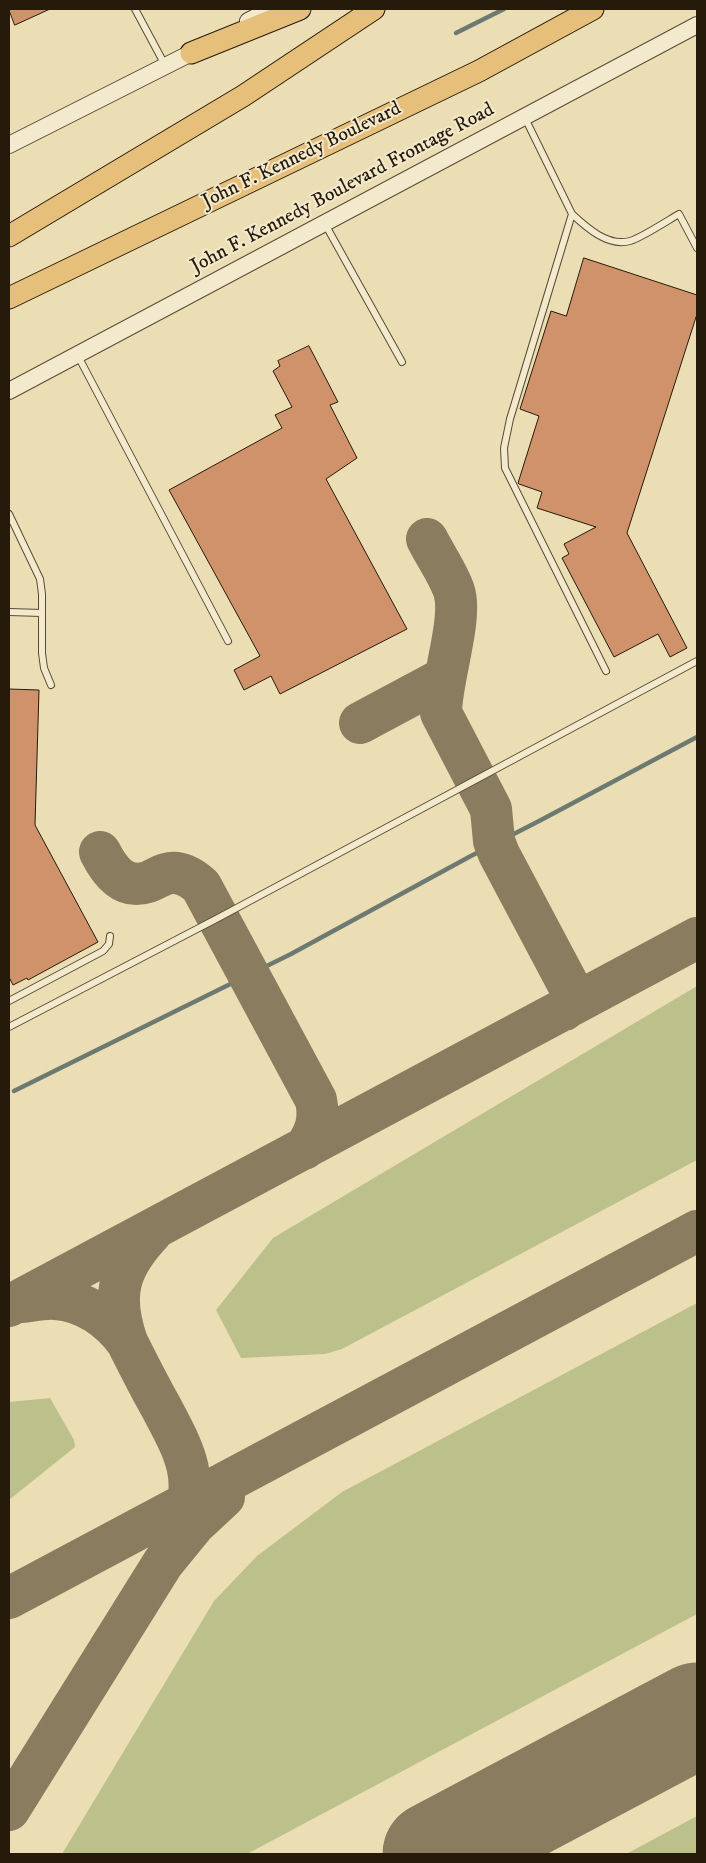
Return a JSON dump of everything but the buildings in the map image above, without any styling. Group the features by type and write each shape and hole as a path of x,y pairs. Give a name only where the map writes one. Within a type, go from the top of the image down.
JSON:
{"highway":[{"path":"191,53 300,9"},
{"path":"9,236 243,96 374,9"},
{"name":"John F. Kennedy Boulevard","path":"9,298 479,70 593,9"}],"street":[{"path":"9,145 166,66 271,9"},
{"name":"John F. Kennedy Boulevard Frontage Road","path":"9,391 697,25"}],"lane":[{"path":"135,9 166,66"},
{"path":"524,117 572,214 591,231 612,241 630,241 679,214 697,248"},
{"path":"572,214 510,419 504,448 505,468 606,671"},
{"path":"325,223 402,362"},
{"path":"78,354 228,641"},
{"path":"9,514 40,579 42,653 44,668 51,685"},
{"path":"9,526 16,529"},
{"path":"9,612 42,613"},
{"path":"9,1026 227,913 697,661"},
{"path":"9,1001 103,951 109,944 110,936"}],"green space":[{"path":"697,986 697,1160 342,1349 325,1354 241,1358 216,1310 273,1238"},
{"path":"697,1303 697,1614 247,1854 62,1854 214,1601 257,1556 342,1492"},
{"path":"50,1398 74,1440 75,1447 9,1500 9,1402"},
{"path":"697,1816 697,1854 626,1854"}],"waterway":[{"path":"456,33 504,9"},
{"path":"14,1091 291,954 469,857 697,737"}],"taxiway":[{"path":"427,539 449,578 456,603 454,633 444,684 441,713 491,809 494,841 499,854 569,986 570,998 564,1010"},
{"path":"360,723 444,678"},
{"path":"100,852 113,872 124,881 139,884 163,875 176,873 189,877 201,886 316,1100 318,1113 316,1126 312,1137 304,1149"},
{"path":"9,1306 697,938"},
{"path":"9,1598 697,1231"},
{"path":"127,1342 119,1310 121,1283 125,1270 132,1258 152,1232"},
{"path":"21,1302 52,1299 77,1303 105,1319 127,1342 177,1437 187,1464 190,1493 182,1527"},
{"path":"9,1810 163,1563 194,1525 224,1497"}],"runway":[{"path":"435,1854 697,1715"}]}
